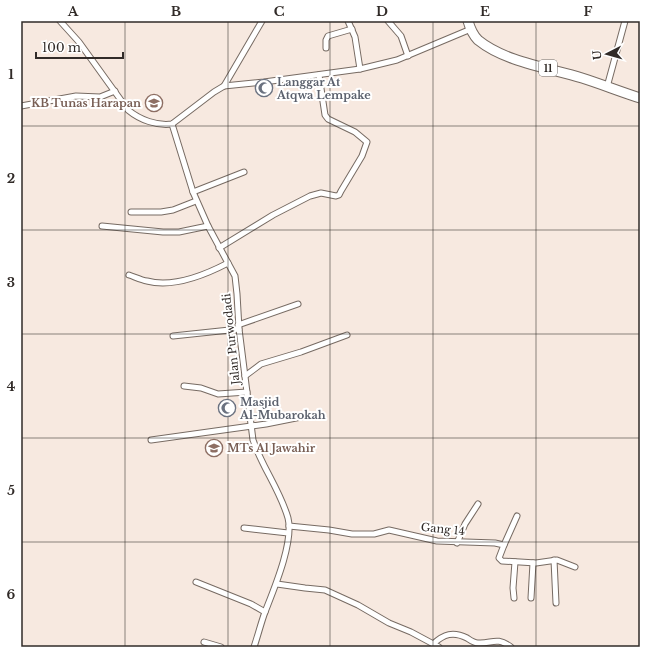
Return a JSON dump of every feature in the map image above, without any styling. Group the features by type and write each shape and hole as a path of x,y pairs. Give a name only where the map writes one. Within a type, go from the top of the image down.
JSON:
{"highway":[{"name":"11","path":"469,25 476,38 483,44 510,57 582,78 640,98"}],"street":[{"path":"60,21 79,42 128,110 137,117 147,121 163,124 172,124 224,86 360,69 408,56 469,25"},
{"path":"224,86 262,21"},
{"path":"348,21 355,37 360,69"},
{"path":"388,21 401,36 408,56"},
{"path":"607,87 625,21"},
{"path":"326,48 326,38 328,36 352,29"},
{"path":"219,248 310,196 321,193 336,196 340,195 367,144 365,140 355,132 328,119 325,115 319,75"},
{"path":"21,106 76,96 100,97 115,91"},
{"name":"Jalan Purwodadi","path":"172,124 192,192 235,280 251,426 256,446 278,491 289,526 286,549 277,584 265,612 254,647"},
{"path":"192,192 244,172"},
{"path":"131,212 161,212 173,210 196,200"},
{"path":"102,226 163,232 179,232 208,226"},
{"path":"129,275 150,282 169,283 200,275 228,263"},
{"path":"173,336 239,327 298,304"},
{"path":"245,376 261,364 301,352 347,335"},
{"path":"184,386 201,388 218,394 247,392"},
{"path":"151,440 251,426 301,417"},
{"path":"457,542 478,504"},
{"path":"516,516 500,555 500,559 533,563 557,560 575,567"},
{"name":"Gang 14","path":"289,526 352,534 374,534 389,530 430,540 485,542 504,545"},
{"path":"244,528 288,533"},
{"path":"554,560 556,603"},
{"path":"514,598 513,588 515,562"},
{"path":"531,598 533,563"},
{"path":"196,582 251,604 265,612"},
{"path":"277,584 325,590 358,605 389,623 411,632 439,647"},
{"path":"433,644 440,637 447,634 455,634 475,643 500,641 511,647"},
{"path":"204,642 221,647"}],"place":[{"name":"Langgar At Atqwa Lempake","path":"264,88"},
{"name":"KB Tunas Harapan","path":"154,103"},
{"name":"Masjid Al-Mubarokah","path":"227,408"},
{"name":"MTs Al Jawahir","path":"214,448"}]}
